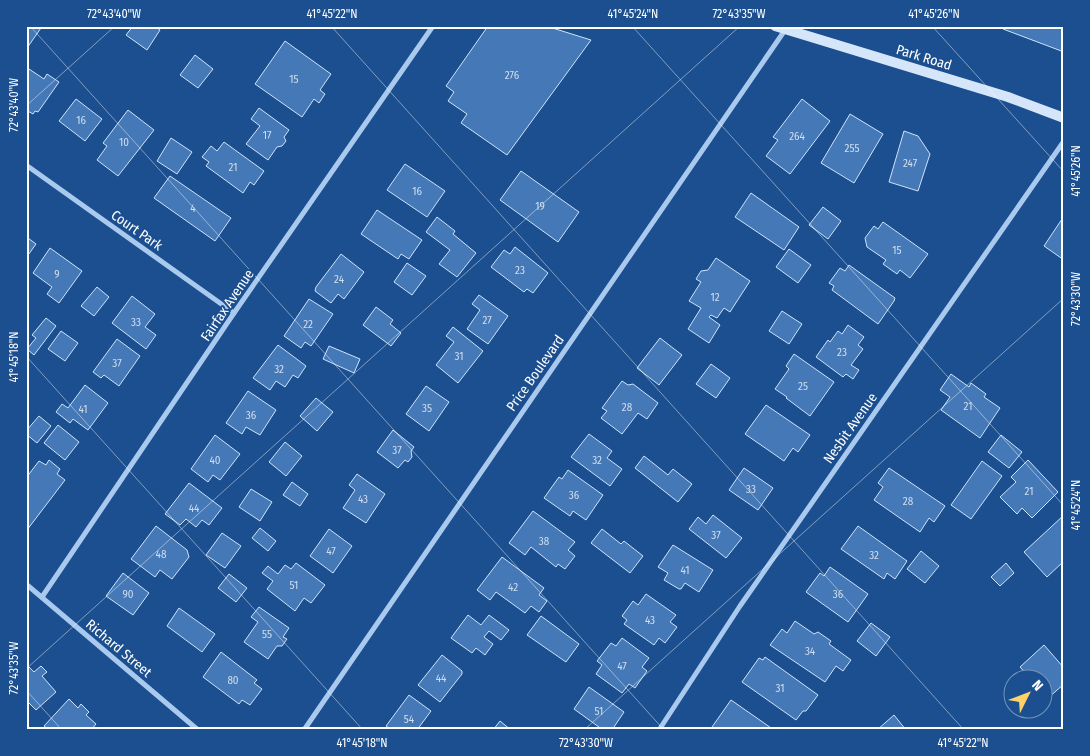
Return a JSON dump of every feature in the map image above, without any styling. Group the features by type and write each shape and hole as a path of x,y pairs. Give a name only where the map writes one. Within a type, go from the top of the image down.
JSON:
{"main road":[{"name":"Park Road","path":"780,28 1008,97 1064,118"}],"street":[{"name":"Fairfax Avenue","path":"42,597 234,313 432,26"},
{"name":"Price Boulevard","path":"304,730 780,28"},
{"name":"Nesbit Avenue","path":"658,730 740,606 1064,141"},
{"name":"Court Park","path":"26,165 234,313"},
{"name":"Richard Street","path":"26,584 198,730"}],"building":[{"path":"26,26 38,26 41,28 27,48"},
{"path":"133,26 154,26 160,30 147,50 126,35"},
{"path":"488,26 546,26 591,40 507,155 461,123 467,114 448,101 454,92 446,86"},
{"path":"1005,26 1064,26 1064,52 1003,29"},
{"path":"285,41 331,74 320,90 325,94 319,103 314,99 302,117 255,84"},
{"path":"195,55 213,69 198,88 180,75"},
{"path":"29,69 44,79 47,74 59,82 38,112 35,111 33,114 26,110 26,72"},
{"path":"76,99 102,119 85,141 59,121"},
{"path":"802,99 830,121 790,174 766,156 778,140 773,137"},
{"path":"259,108 289,130 284,137 286,141 282,146 277,147 268,160 246,144 260,126 251,119"},
{"path":"128,110 154,130 118,176 97,160 107,146 103,143"},
{"path":"850,114 883,134 854,183 821,163"},
{"path":"904,131 918,136 930,154 918,191 889,182"},
{"path":"171,138 192,152 177,174 157,161"},
{"path":"224,142 264,171 254,185 250,182 243,193 206,166 209,162 202,157 211,146 217,151"},
{"path":"405,164 445,191 427,217 387,190"},
{"path":"521,171 579,212 558,242 500,200"},
{"path":"170,176 231,218 215,241 154,198"},
{"path":"751,193 799,227 784,250 735,217"},
{"path":"823,207 841,221 828,239 809,225"},
{"path":"377,210 422,240 409,259 401,254 398,259 361,234"},
{"path":"1064,216 1064,260 1044,246"},
{"path":"437,217 455,231 453,234 476,253 457,277 439,264 450,250 426,232"},
{"path":"883,222 928,254 910,278 900,270 897,274 883,264 886,260 867,247 865,238 874,226 878,229"},
{"path":"26,235 36,244 26,258"},
{"path":"515,247 548,273 533,293 527,289 524,292 491,267 504,250 510,254"},
{"path":"50,248 82,271 59,303 47,294 52,287 33,273"},
{"path":"789,249 811,265 798,283 776,267"},
{"path":"341,254 364,272 344,299 338,294 331,303 315,291"},
{"path":"716,258 750,281 730,312 724,308 717,318 711,315 709,317 720,325 709,343 688,329 701,308 689,301 701,282 696,279 701,271 708,270"},
{"path":"407,263 426,276 412,295 394,282"},
{"path":"849,265 895,298 878,324 832,290 834,286 829,283 840,268 845,271"},
{"path":"97,287 109,297 94,316 81,306"},
{"path":"479,295 508,316 488,344 467,329 480,310 472,304"},
{"path":"132,296 155,314 145,327 156,335 146,349 112,323"},
{"path":"309,299 333,314 311,346 305,342 301,348 284,336"},
{"path":"376,307 393,320 390,324 401,333 391,346 363,325"},
{"path":"782,311 802,324 789,344 769,331"},
{"path":"46,318 56,326 34,355 27,349 36,338 32,335"},
{"path":"848,325 864,337 858,345 863,349 851,365 859,370 853,379 846,374 843,377 816,357 828,340 830,342 838,331 842,334"},
{"path":"453,327 483,351 458,383 436,365 454,342 446,336"},
{"path":"61,331 78,343 65,361 48,349"},
{"path":"660,338 682,355 659,385 637,368"},
{"path":"117,339 140,356 119,386 104,375 101,378 93,372"},
{"path":"278,345 306,366 298,378 293,375 285,387 276,381 270,390 253,378"},
{"path":"329,346 360,359 354,373 323,359"},
{"path":"794,354 834,382 810,416 775,389 789,369 786,366"},
{"path":"711,364 730,378 716,398 696,384"},
{"path":"951,374 969,387 971,383 986,394 984,397 1000,408 980,438 941,410 950,397 940,390"},
{"path":"622,381 628,385 633,384 658,403 647,419 638,413 622,434 601,418 607,411 602,408"},
{"path":"85,385 108,403 88,430 73,419 70,423 56,412 62,404 68,408"},
{"path":"426,386 449,402 429,431 406,414"},
{"path":"248,391 276,410 260,435 246,427 242,434 226,423"},
{"path":"316,398 333,412 317,431 300,416"},
{"path":"766,405 810,435 798,452 793,448 784,461 745,434"},
{"path":"39,416 51,426 37,443 26,434 26,431"},
{"path":"58,425 79,442 65,460 44,443"},
{"path":"393,430 414,447 411,451 412,457 408,462 405,460 398,468 377,452"},
{"path":"589,434 612,451 607,458 622,469 610,486 571,457"},
{"path":"215,435 240,454 220,480 213,475 208,482 191,469"},
{"path":"1001,435 1022,452 1009,468 988,452"},
{"path":"285,442 302,456 286,476 269,462"},
{"path":"644,456 668,475 673,469 692,484 678,502 635,468"},
{"path":"49,460 60,469 57,474 65,480 27,530 26,478 39,461 46,465"},
{"path":"1028,460 1058,492 1032,518 1022,508 1017,514 1000,497 1016,482 1011,477"},
{"path":"982,461 1002,476 971,519 951,505"},
{"path":"744,468 773,488 758,510 729,490"},
{"path":"889,468 945,506 934,522 929,518 920,532 874,500 883,487 878,483"},
{"path":"568,470 603,495 586,520 573,511 570,516 544,498 559,477 562,479"},
{"path":"357,474 385,494 366,523 343,508 355,490 349,485"},
{"path":"292,482 308,494 300,506 283,495"},
{"path":"189,483 222,508 209,525 202,520 196,527 186,519 180,525 165,514"},
{"path":"251,489 272,502 260,521 239,507"},
{"path":"533,511 575,542 568,550 575,556 565,569 558,564 556,567 531,547 525,555 509,543"},
{"path":"713,515 742,538 726,558 689,529 698,517 706,524"},
{"path":"1064,515 1064,561 1047,577 1024,552"},
{"path":"156,526 187,550 189,557 172,579 160,570 155,577 131,559"},
{"path":"858,526 907,561 895,579 887,573 884,579 841,549"},
{"path":"260,528 276,541 268,551 252,538"},
{"path":"329,529 352,546 333,573 310,556"},
{"path":"602,529 621,544 624,541 643,556 630,573 591,543"},
{"path":"222,533 241,546 225,568 206,555"},
{"path":"673,545 713,570 699,592 685,583 679,589 664,580 668,573 658,567"},
{"path":"921,551 939,566 925,583 907,569"},
{"path":"502,557 544,588 539,595 547,601 539,612 531,606 525,613 496,592 490,600 477,590"},
{"path":"296,563 325,585 311,603 304,598 295,611 267,589 273,581 262,573 268,566 278,574 285,565 291,569"},
{"path":"1006,563 1014,573 1000,586 991,577"},
{"path":"830,567 868,594 848,622 806,592 820,573 824,576"},
{"path":"123,573 149,593 133,615 106,596"},
{"path":"229,574 247,588 236,602 218,588"},
{"path":"646,594 676,615 670,622 677,627 665,643 659,638 654,645 624,624 627,620 622,616 633,601 638,605"},
{"path":"259,607 289,628 283,637 287,639 282,646 277,646 268,659 244,642 258,622 251,617"},
{"path":"179,608 215,634 202,652 167,626"},
{"path":"468,615 481,625 489,615 509,630 501,640 489,631 484,637 493,644 485,655 476,648 472,653 451,638"},
{"path":"541,616 579,644 566,662 527,635"},
{"path":"795,621 814,634 818,632 831,641 829,644 851,660 843,671 836,666 825,682 770,645 782,629 787,633"},
{"path":"871,623 890,637 876,656 857,641"},
{"path":"622,638 649,658 642,667 647,671 635,688 629,684 622,693 596,674 602,665 597,661 611,643 616,646"},
{"path":"1044,645 1064,668 1064,684 1052,694 1052,668 1020,667"},
{"path":"221,652 257,680 254,683 262,689 250,705 242,700 239,704 203,677"},
{"path":"442,655 462,671 462,674 440,702 418,685"},
{"path":"765,657 818,695 806,711 803,711 796,720 742,682 759,658 763,660"},
{"path":"28,666 34,672 41,666 47,672 42,676 56,692 36,710 26,700 26,667"},
{"path":"589,687 624,712 612,730 603,730 574,709"},
{"path":"409,695 431,711 417,730 392,730 386,726"},
{"path":"69,699 78,708 81,704 89,712 86,715 96,724 91,730 49,730 44,726"},
{"path":"731,700 774,730 716,729 712,727"},
{"path":"894,715 906,730 877,730"},
{"path":"500,721 511,730 493,730"}]}
